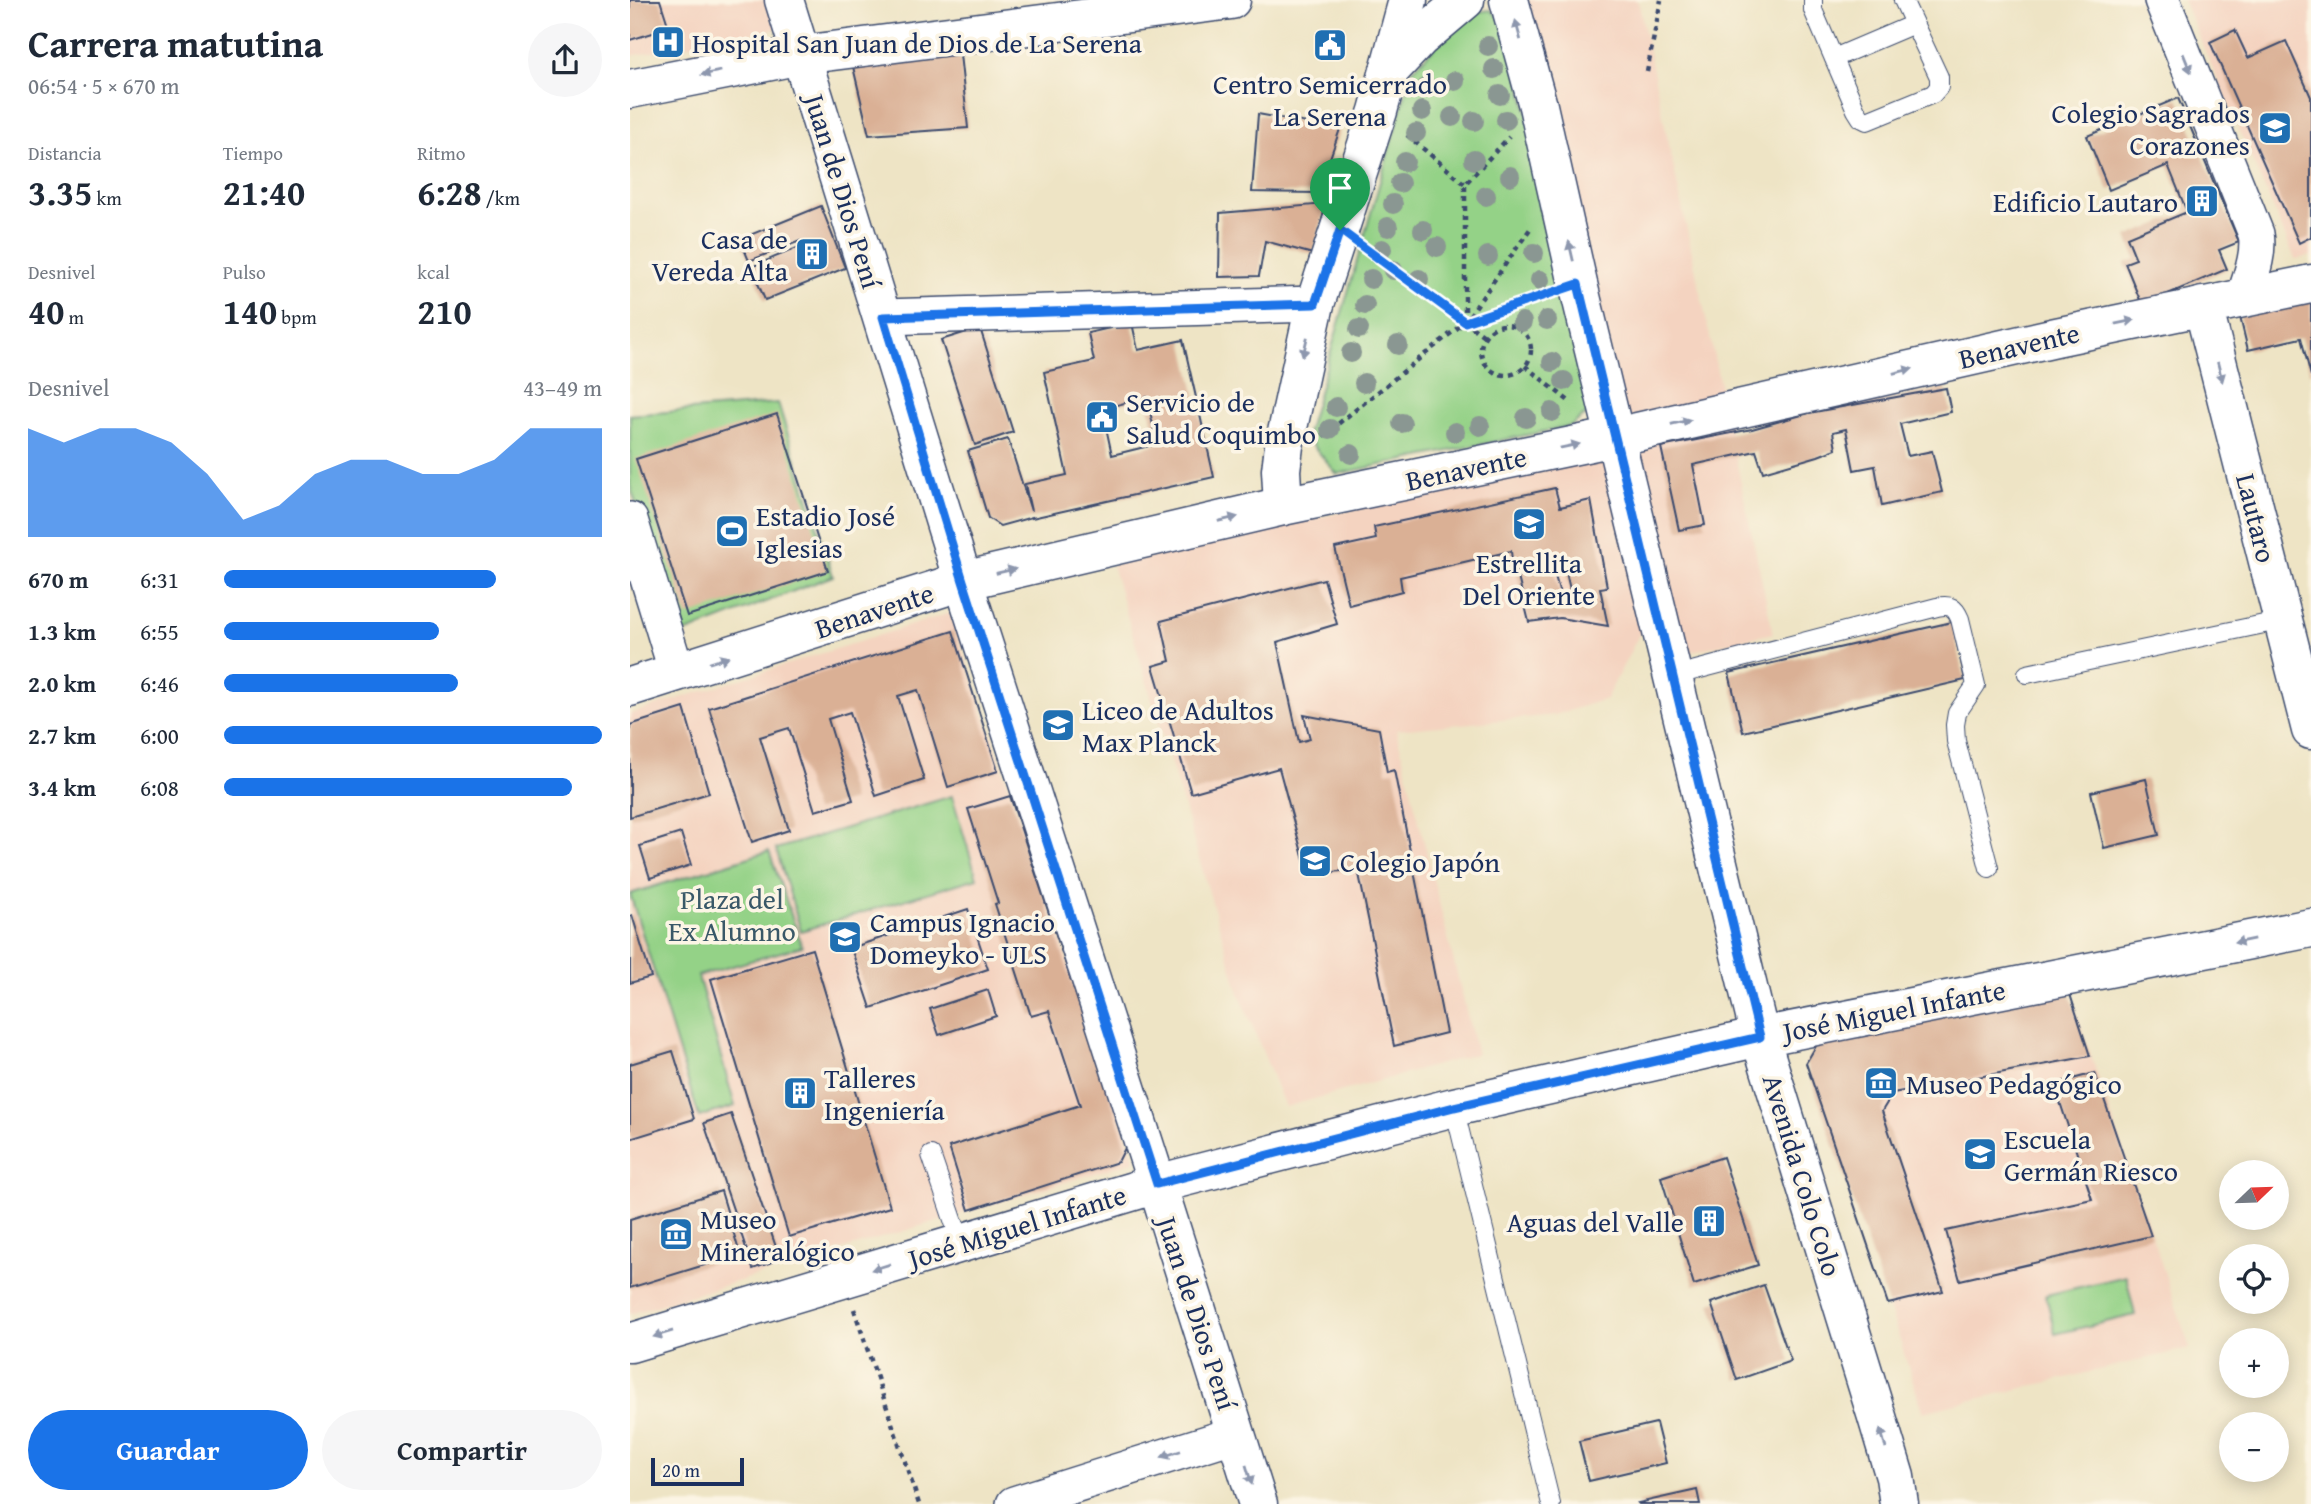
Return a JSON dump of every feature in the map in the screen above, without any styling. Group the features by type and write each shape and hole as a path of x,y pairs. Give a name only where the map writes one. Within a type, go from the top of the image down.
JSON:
{"main road":[{"name":"Juan de Dios Pení","path":"784,0 963,581 1258,1504"},
{"path":"630,89 802,55 1231,0"},
{"path":"1282,488 1288,420 1315,304 1378,111 1408,0"},
{"path":"1390,69 1465,0"},
{"name":"Avenida Colo Colo","path":"1509,0 1538,106 1578,284 1760,1037 1895,1477 1899,1504"},
{"name":"Benavente","path":"630,687 963,581 1282,488 1615,437 2042,340 2311,284"},
{"name":"Lautaro","path":"2203,306 2311,730"},
{"name":"José Miguel Infante","path":"630,1343 1157,1184 1454,1107 1760,1037 2311,928"}],"street":[{"path":"2162,0 2258,241 2244,298"},
{"path":"883,317 1315,304"},
{"path":"630,520 677,673"},
{"path":"1014,1504 1236,1434"}],"lane":[{"path":"1813,0 1813,9 1856,110 1861,118 1867,121 1933,94 1939,87 1940,77 1903,0"},
{"path":"1834,58 1914,24"},
{"path":"1673,676 1937,607 1952,607 1961,619 1976,685 1957,713 1956,741 1989,867"},
{"path":"2027,674 2283,620"},
{"path":"1454,1107 1550,1504"},
{"path":"931,1155 961,1243"}],"path":[{"path":"1647,72 1661,0"},
{"path":"1465,322 1465,184 1538,106"},
{"path":"1378,111 1465,184"},
{"path":"1282,488 1465,322 1557,190"},
{"path":"1340,230 1484,336"},
{"path":"1465,322 1578,284"},
{"path":"1505,324 1520,329 1530,342 1531,351 1525,366 1511,374 1494,373 1483,360 1481,344 1484,336 1490,330 1505,324"},
{"path":"844,1279 919,1504"}],"shaded area":[{"name":"Hospital San Juan de Dios de La Serena","path":"630,0 773,0 781,28 630,56"},
{"path":"1523,0 1638,0 1773,633 1684,653"},
{"name":"Colegio Sagrados Corazones","path":"2183,0 2311,0 2311,256 2295,259"},
{"name":"Colegio Japón","path":"1610,451 1644,625 1606,699 1555,715 1396,730 1477,1054 1285,1107 1239,993 1112,565"},
{"name":"Campus Ignacio Domeyko - ULS","path":"950,613 1135,1161 630,1314 630,714"},
{"name":"Escuela Germán Riesco","path":"2068,988 2190,1348 1923,1412 1806,1063 1825,1031"}],"green space":[{"path":"1491,10 1507,25 1596,406 1571,426 1337,474 1306,437 1412,71 1467,13"},
{"name":"Estadio José Iglesias","path":"778,403 833,576 682,634 630,486 630,415"},
{"path":"952,796 977,878 801,931 776,849"},
{"name":"Plaza del Ex Alumno","path":"769,851 802,946 698,976 735,1106 699,1117 630,894"},
{"path":"2126,1276 2135,1315 2055,1334 2046,1295"}],"building":[{"path":"630,0 660,0 669,28 630,40"},
{"path":"2235,30 2248,58 2286,41 2311,97 2311,237 2299,243 2210,42"},
{"path":"959,45 968,128 869,135 851,58"},
{"name":"Edificio Lautaro","path":"2178,98 2239,242 2219,250 2227,269 2142,305 2125,263 2136,259 2127,237 2187,212 2168,165 2109,190 2087,136"},
{"path":"1258,114 1340,129 1318,193 1252,192"},
{"path":"1326,204 1313,254 1265,241 1259,276 1219,277 1220,213"},
{"name":"Casa de Vereda Alta","path":"821,206 845,268 765,300 751,267 802,246 800,241 749,261 740,239"},
{"path":"2311,300 2311,376 2301,338 2248,350 2240,317"},
{"path":"1132,323 1138,350 1183,340 1214,477 1000,526 988,518 968,451 1008,439 1031,511 1025,484 1067,475 1044,372 1094,361 1088,333","holes":["1147,397 1157,444 1112,455 1102,409"]},
{"path":"980,328 1013,432 975,445 941,340"},
{"path":"1946,388 1951,412 1900,424 1908,456 1932,451 1942,492 1882,506 1875,466 1854,470 1846,429 1833,432 1836,449 1763,472 1756,451 1693,465 1705,525 1679,530 1661,447 1752,429 1809,413"},
{"name":"Estadio José Iglesias","path":"777,414 828,571 687,616 636,459"},
{"path":"1555,488 1560,507 1591,500 1607,587 1600,588 1608,626 1560,618 1529,622 1516,569 1513,570 1511,551 1400,577 1402,591 1349,605 1335,548 1376,539 1374,527","holes":["1563,559 1571,594 1561,597 1551,562"]},
{"path":"1324,579 1337,624 1277,642 1299,742 1310,739 1304,715 1379,729 1387,772 1394,770 1446,1033 1394,1046 1358,869 1308,875 1279,768 1191,793 1153,666 1170,661 1161,621"},
{"path":"1952,622 1965,680 1743,732 1729,673"},
{"path":"953,631 998,771 948,787 918,690 898,696 924,780 876,796 850,712 828,719 853,800 815,811 789,728 760,737 789,830 752,842 709,708"},
{"path":"684,708 709,793 630,817 630,725"},
{"path":"2146,779 2159,835 2104,848 2091,792"},
{"path":"1010,796 1126,1146 1118,1162 969,1210 949,1147 1080,1105 1049,1011 1031,1016 968,809"},
{"path":"681,833 691,865 650,878 640,846"},
{"path":"968,909 988,969 871,1008 851,948"},
{"path":"632,915 651,977 630,983 630,916"},
{"name":"Talleres Ingeniería","path":"812,949 890,1207 789,1237 711,979"},
{"path":"2068,988 2090,1056 1893,1093 1882,1111 1943,1291 1888,1304 1806,1063 1825,1031"},
{"path":"988,990 996,1016 939,1035 930,1009"},
{"path":"673,1051 694,1119 630,1139 630,1064"},
{"path":"2095,1073 2151,1236 1960,1280 1946,1231 2092,1199 2054,1084"},
{"path":"731,1114 780,1259 753,1269 704,1123"},
{"name":"Aguas del Valle","path":"1723,1157 1758,1265 1694,1285 1661,1177"},
{"path":"721,1191 740,1254 630,1288 630,1219"},
{"path":"1764,1285 1791,1361 1737,1380 1711,1303"},
{"path":"1656,1423 1666,1463 1589,1481 1579,1441"},
{"path":"1697,1490 1700,1504 1638,1503"}],"place":[{"name":"Hospital San Juan de Dios de La Serena","path":"668,42"},
{"name":"Centro Semicerrado La Serena","path":"1330,45"},
{"name":"Colegio Sagrados Corazones","path":"2275,128"},
{"name":"Edificio Lautaro","path":"2202,201"},
{"name":"Casa de Vereda Alta","path":"812,254"},
{"name":"Servicio de Salud Coquimbo","path":"1102,417"},
{"name":"Estrellita Del Oriente","path":"1529,524"},
{"name":"Estadio José Iglesias","path":"732,531"},
{"name":"Liceo de Adultos Max Planck","path":"1058,725"},
{"name":"Colegio Japón","path":"1315,861"},
{"name":"Campus Ignacio Domeyko - ULS","path":"845,937"},
{"name":"Museo Pedagógico","path":"1881,1083"},
{"name":"Talleres Ingeniería","path":"800,1093"},
{"name":"Escuela Germán Riesco","path":"1980,1154"},
{"name":"Aguas del Valle","path":"1709,1221"},
{"name":"Museo Mineralógico","path":"676,1234"}],"route":[{"path":"1340,230 1465,322 1578,284 1760,1037 1454,1107 1157,1184 963,581 883,317 1315,304 1340,230"}]}
